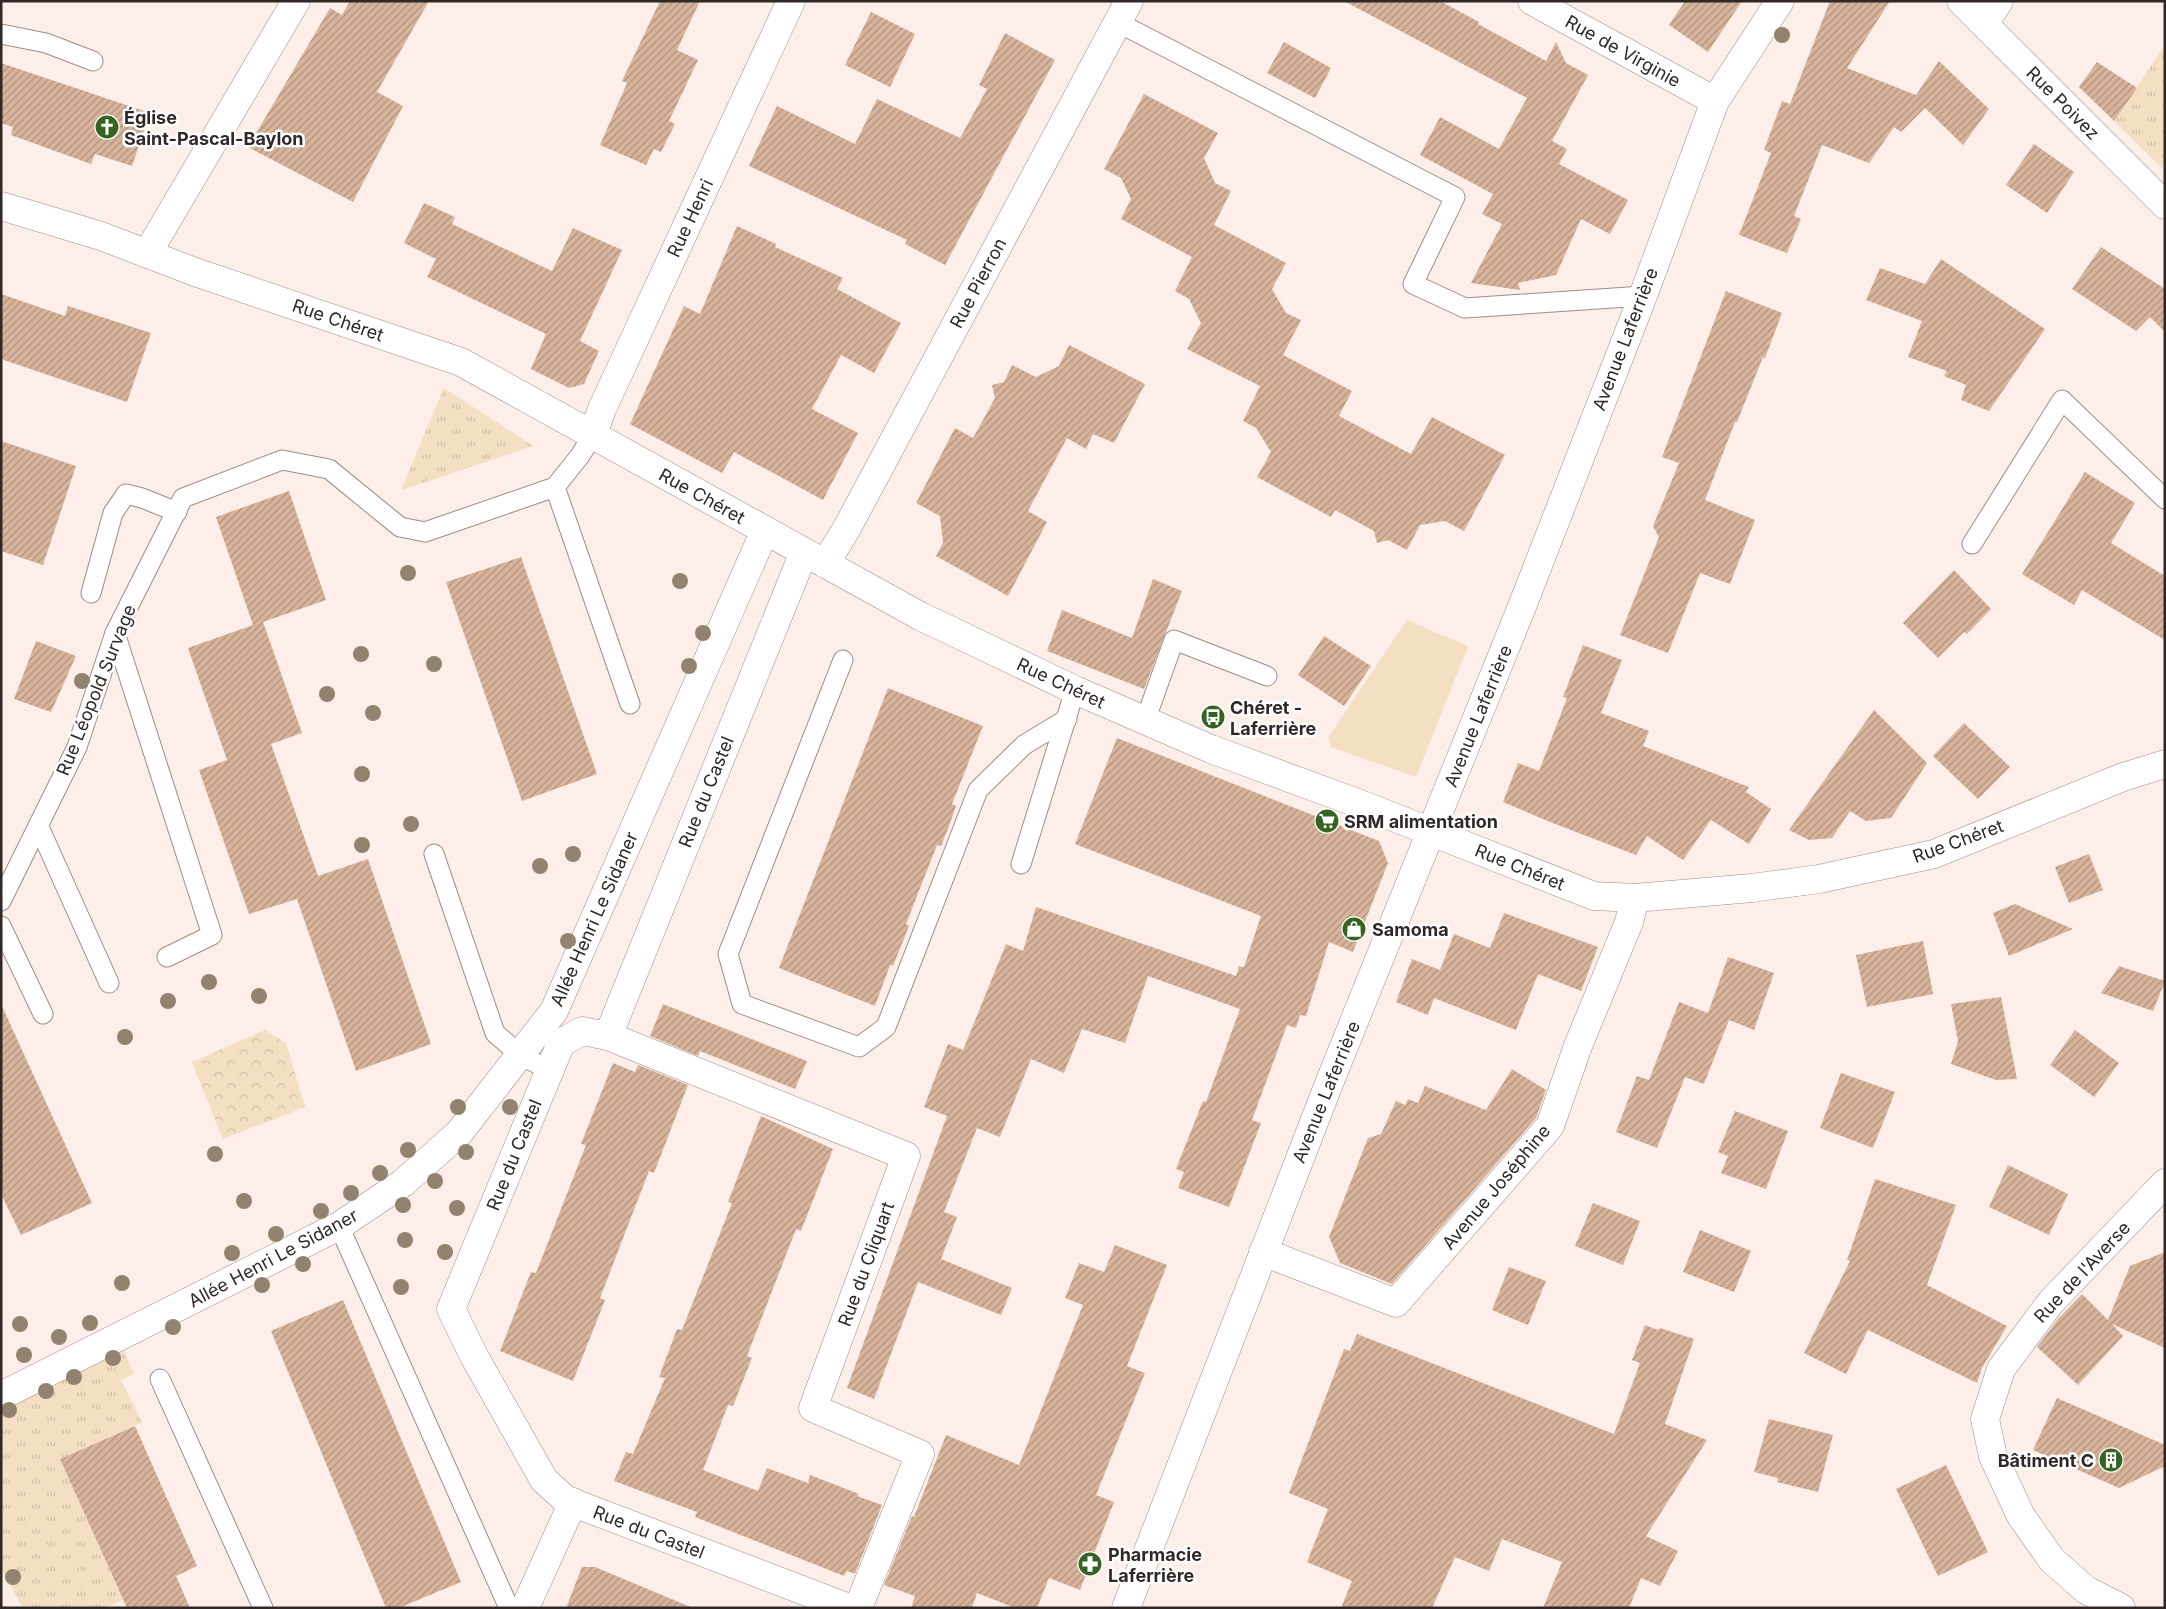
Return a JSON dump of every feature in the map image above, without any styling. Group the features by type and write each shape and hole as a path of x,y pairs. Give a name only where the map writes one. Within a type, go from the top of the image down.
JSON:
{"street":[{"path":"147,254 296,1"},
{"name":"Rue Henri","path":"592,437 606,400 791,1"},
{"name":"Rue de Virginie","path":"1532,1 1715,101"},
{"name":"Avenue Laferrière","path":"1126,1608 1263,1252 1643,296 1715,101 1780,1"},
{"name":"Rue Poivez","path":"1960,1 2165,205"},
{"path":"1984,24 1999,1"},
{"name":"Rue Pierron","path":"815,558 852,519 1123,12"},
{"name":"Rue Chéret","path":"1,206 101,236 147,254 460,362 592,437 920,616 1075,690 1211,749 1430,831 1594,896 1635,898 1819,879 1934,854 2124,777 2165,764"},
{"name":"Allée Henri Le Sidaner","path":"1,1396 339,1226 403,1183 459,1133 554,1011 765,530"},
{"name":"Rue du Castel","path":"815,558 608,1036 582,1031 561,1043 451,1309 474,1356 544,1480 566,1500 802,1600 850,1608"},
{"name":"Avenue Joséphine","path":"1263,1252 1396,1303 1550,1126 1578,1046 1629,922 1635,898"},
{"name":"Rue du Cliquart","path":"608,1036 906,1156 813,1408 920,1454 858,1608"},
{"name":"Rue de l'Averse","path":"2121,1608 2086,1590 2052,1560 2021,1516 1993,1456 1985,1419 2001,1369 2051,1302 2165,1183"},
{"path":"525,1608 573,1502"}],"lane":[{"path":"1123,12 1454,197 1413,284 1465,308 1643,296"},
{"path":"1,34 46,43 93,61"},
{"path":"1972,544 2062,400 2165,499"},
{"path":"592,437 579,457 555,486 630,704"},
{"name":"Rue Léopold Survage","path":"1,901 77,747 115,633 183,498 282,460 329,469 400,527 425,532 555,486"},
{"path":"90,593 113,513 126,494 142,498 177,512"},
{"path":"115,633 212,936 167,957"},
{"path":"1145,721 1174,640 1267,676"},
{"path":"843,660 728,954 742,1004 859,1047 886,1027 978,790 1024,745 1067,718"},
{"path":"1021,864 1075,690"},
{"path":"39,827 109,983"},
{"path":"434,854 495,1033 520,1055 549,1070"},
{"path":"1,926 43,1014"},
{"path":"339,1226 508,1608"},
{"path":"160,1379 263,1608"}],"green space":[{"path":"2165,45 2165,171 2114,121"},
{"path":"444,388 533,446 401,490"},
{"path":"1407,620 1468,646 1416,777 1331,747 1328,738"},
{"path":"265,1030 286,1043 305,1107 223,1139 192,1062"},
{"path":"119,1341 134,1374 121,1380 142,1422 60,1459 123,1600 104,1608 23,1608 1,1569 1,1400"}],"building":[{"path":"350,1 429,1 377,92 403,106 353,202 248,147 330,8 342,15"},
{"path":"660,1 700,1 677,50 698,60 669,121 675,124 661,152 654,149 646,165 600,145 627,83 622,81"},
{"path":"1344,1 1440,1 1546,61 1556,42 1566,63 1588,75 1552,141 1567,149 1559,164 1628,200 1610,234 1581,219 1556,275 1518,283 1520,290 1471,283 1502,224 1482,214 1493,194 1420,155 1440,117 1499,149 1527,98"},
{"path":"1685,1 1742,1 1708,52 1669,25"},
{"path":"1830,1 1890,1 1847,68 1916,95 1939,61 1989,109 1963,145 1925,108 1901,132 1894,127 1869,163 1822,145 1794,216 1801,219 1787,253 1739,235 1771,153 1764,150 1782,101 1790,104"},
{"path":"871,12 915,34 890,87 845,65"},
{"path":"1005,33 1055,60 945,265 905,244 907,240 749,166 777,106 855,144 877,99 960,138 987,89 979,85"},
{"path":"1284,42 1331,68 1315,98 1267,73"},
{"path":"2097,62 2137,88 2114,121 2079,87"},
{"path":"1,63 150,113 132,166 95,154 91,164 11,135 13,127 1,123"},
{"path":"1144,94 1218,133 1204,158 1215,183 1231,191 1214,225 1286,263 1272,289 1286,313 1301,320 1283,355 1352,391 1339,416 1411,454 1432,417 1505,455 1464,531 1445,521 1420,525 1407,550 1388,540 1377,543 1374,531 1335,510 1331,517 1257,477 1271,452 1256,428 1243,421 1260,386 1187,349 1201,323 1189,299 1175,291 1192,257 1121,219 1131,199 1121,178 1104,169"},
{"path":"2034,144 2074,172 2047,213 2006,185"},
{"path":"424,203 455,217 452,224 552,271 573,228 622,250 580,341 599,351 584,384 569,388 531,369 546,334 427,277 436,259 404,243"},
{"path":"737,226 776,244 775,247 843,278 837,289 901,323 874,373 841,355 812,409 858,433 823,500 734,452 722,473 630,424 684,306 700,314"},
{"path":"2101,247 2165,289 2165,332 2150,317 2136,331 2072,289"},
{"path":"1941,259 2045,329 1989,411 1961,400 1966,385 1944,376 1947,371 1908,357 1922,321 1866,300 1880,268 1925,284"},
{"path":"1726,291 1782,313 1765,358 1763,357 1737,422 1735,422 1705,500 1755,520 1730,584 1700,573 1668,653 1620,635 1659,537 1653,526 1679,463 1662,457"},
{"path":"1,294 65,316 68,306 151,333 127,402 1,359"},
{"path":"1069,345 1145,384 1114,443 1093,434 1086,449 1067,438 1028,511 1047,522 1008,596 936,556 943,543 940,516 916,503 955,428 973,438 995,398 992,385 1004,382 1012,365 1036,377 1059,366"},
{"path":"1,441 76,466 43,565 1,551"},
{"path":"2085,472 2135,503 2111,543 2165,576 2165,640 2082,590 2074,605 2022,574"},
{"path":"289,491 326,600 263,622 302,733 271,744 318,876 368,859 431,1044 356,1071 297,899 249,914 199,770 227,760 188,648 253,625 216,517"},
{"path":"521,557 597,774 522,801 446,582"},
{"path":"1954,570 1991,609 1967,634 1964,632 1938,658 1903,623"},
{"path":"1153,579 1182,591 1144,689 1047,651 1062,610 1132,638"},
{"path":"1324,636 1371,666 1344,706 1298,675"},
{"path":"36,641 76,656 51,712 14,699"},
{"path":"1583,645 1622,660 1601,713 1649,731 1643,746 1749,787 1746,792 1771,809 1749,844 1711,820 1683,860 1647,836 1636,855 1503,802 1518,763 1539,771 1567,698 1563,697"},
{"path":"888,688 983,726 952,804 956,806 949,826 941,846 937,845 906,924 909,926 893,966 890,965 875,1006 779,968"},
{"path":"1874,710 1927,763 1891,818 1866,821 1850,811 1832,838 1809,840 1789,830"},
{"path":"1964,723 2010,767 1978,799 1933,756"},
{"path":"1117,738 1379,841 1388,863 1353,952 1329,942 1306,1016 1300,1015 1296,1028 1287,1025 1252,1120 1261,1123 1229,1207 1178,1188 1184,1172 1176,1169 1203,1101 1206,1102 1240,1009 1148,976 1125,1043 1082,1029 1064,1073 1031,1059 1000,1137 977,1128 944,1212 957,1217 941,1259 1012,1288 1001,1315 918,1282 874,1399 847,1388 947,1116 924,1107 948,1044 963,1050 1006,944 1023,951 1036,907 1236,976 1239,966 1244,967 1261,916 1075,844"},
{"path":"2089,854 2103,890 2069,903 2055,867"},
{"path":"2015,904 2073,929 2009,956 1993,913"},
{"path":"1504,913 1598,947 1581,991 1538,974 1516,1030 1434,998 1428,1015 1396,1002 1412,959 1440,970 1454,934 1490,948"},
{"path":"1923,941 1933,994 1867,1007 1856,955"},
{"path":"1728,957 1774,973 1754,1030 1729,1020 1704,1084 1685,1077 1657,1148 1616,1132 1637,1076 1649,1080 1679,1002 1708,1013"},
{"path":"2119,966 2165,981 2153,1011 2101,993"},
{"path":"2001,997 2017,1079 1996,1080 1951,1064 1958,1041 1951,1004"},
{"path":"1,1004 92,1203 21,1235 1,1194"},
{"path":"663,1004 807,1061 795,1089 700,1051 698,1056 650,1036"},
{"path":"2075,1030 2119,1063 2094,1097 2050,1065"},
{"path":"613,1063 635,1072 638,1065 688,1085 654,1173 649,1171 600,1298 605,1300 573,1381 500,1351 531,1272 536,1273 586,1145 581,1144"},
{"path":"1512,1069 1546,1090 1536,1118 1392,1284 1340,1263 1329,1237 1368,1138 1381,1134 1396,1101 1405,1105 1408,1099 1418,1103 1425,1086 1486,1110"},
{"path":"1841,1073 1895,1092 1873,1148 1820,1128"},
{"path":"1735,1111 1788,1131 1766,1189 1721,1173 1728,1156 1718,1152"},
{"path":"761,1116 833,1149 801,1231 796,1229 747,1356 752,1358 733,1406 728,1405 703,1470 758,1491 767,1468 808,1483 810,1475 882,1505 855,1574 847,1571 844,1576 695,1517 697,1512 614,1481 626,1452 633,1454 665,1378 659,1377 677,1329 682,1330 732,1203 728,1202"},
{"path":"2008,1165 2068,1194 2049,1235 1989,1207"},
{"path":"1875,1179 1956,1205 1927,1285 2007,1326 1982,1368 1977,1383 1868,1330 1846,1374 1804,1353 1850,1261 1847,1260"},
{"path":"1593,1203 1640,1221 1623,1265 1575,1246"},
{"path":"1700,1230 1751,1251 1734,1292 1683,1272"},
{"path":"1115,1245 1167,1265 1127,1366 1145,1373 1096,1495 1114,1502 1080,1590 1049,1578 1037,1608 1015,1608 977,1593 972,1608 911,1608 915,1596 884,1585 912,1516 914,1517 946,1435 1019,1465 1083,1305 1065,1298 1079,1263 1104,1272"},
{"path":"2165,1252 2165,1348 2112,1324 2123,1336 2078,1385 2037,1347 2058,1319 2082,1294 2108,1320 2130,1266"},
{"path":"1509,1267 1546,1281 1528,1325 1492,1310"},
{"path":"343,1300 461,1582 399,1608 386,1608 271,1331"},
{"path":"1645,1325 1694,1339 1665,1424 1707,1440 1646,1536 1678,1551 1660,1586 1641,1578 1629,1608 1543,1608 1562,1562 1502,1539 1489,1571 1455,1557 1432,1608 1341,1608 1352,1581 1307,1562 1328,1509 1289,1493 1344,1349 1350,1351 1357,1334 1614,1434 1640,1363 1632,1360"},
{"name":"Bâtiment C","path":"2057,1398 2165,1445 2165,1466 2119,1488 2033,1450"},
{"path":"1769,1419 1833,1435 1818,1492 1777,1482 1778,1478 1754,1472"},
{"path":"135,1426 197,1566 176,1576 190,1608 127,1608 60,1459"},
{"path":"1946,1465 1988,1552 1938,1576 1896,1489"},
{"path":"582,1567 595,1567 693,1608 566,1608"}],"place":[{"name":"Église Saint-Pascal-Baylon","path":"107,127"},
{"name":"Chéret - Laferrière","path":"1213,717"},
{"name":"SRM alimentation","path":"1327,821"},
{"name":"Samoma","path":"1354,929"},
{"name":"Bâtiment C","path":"2111,1460"},
{"name":"Pharmacie Laferrière","path":"1090,1564"}]}
